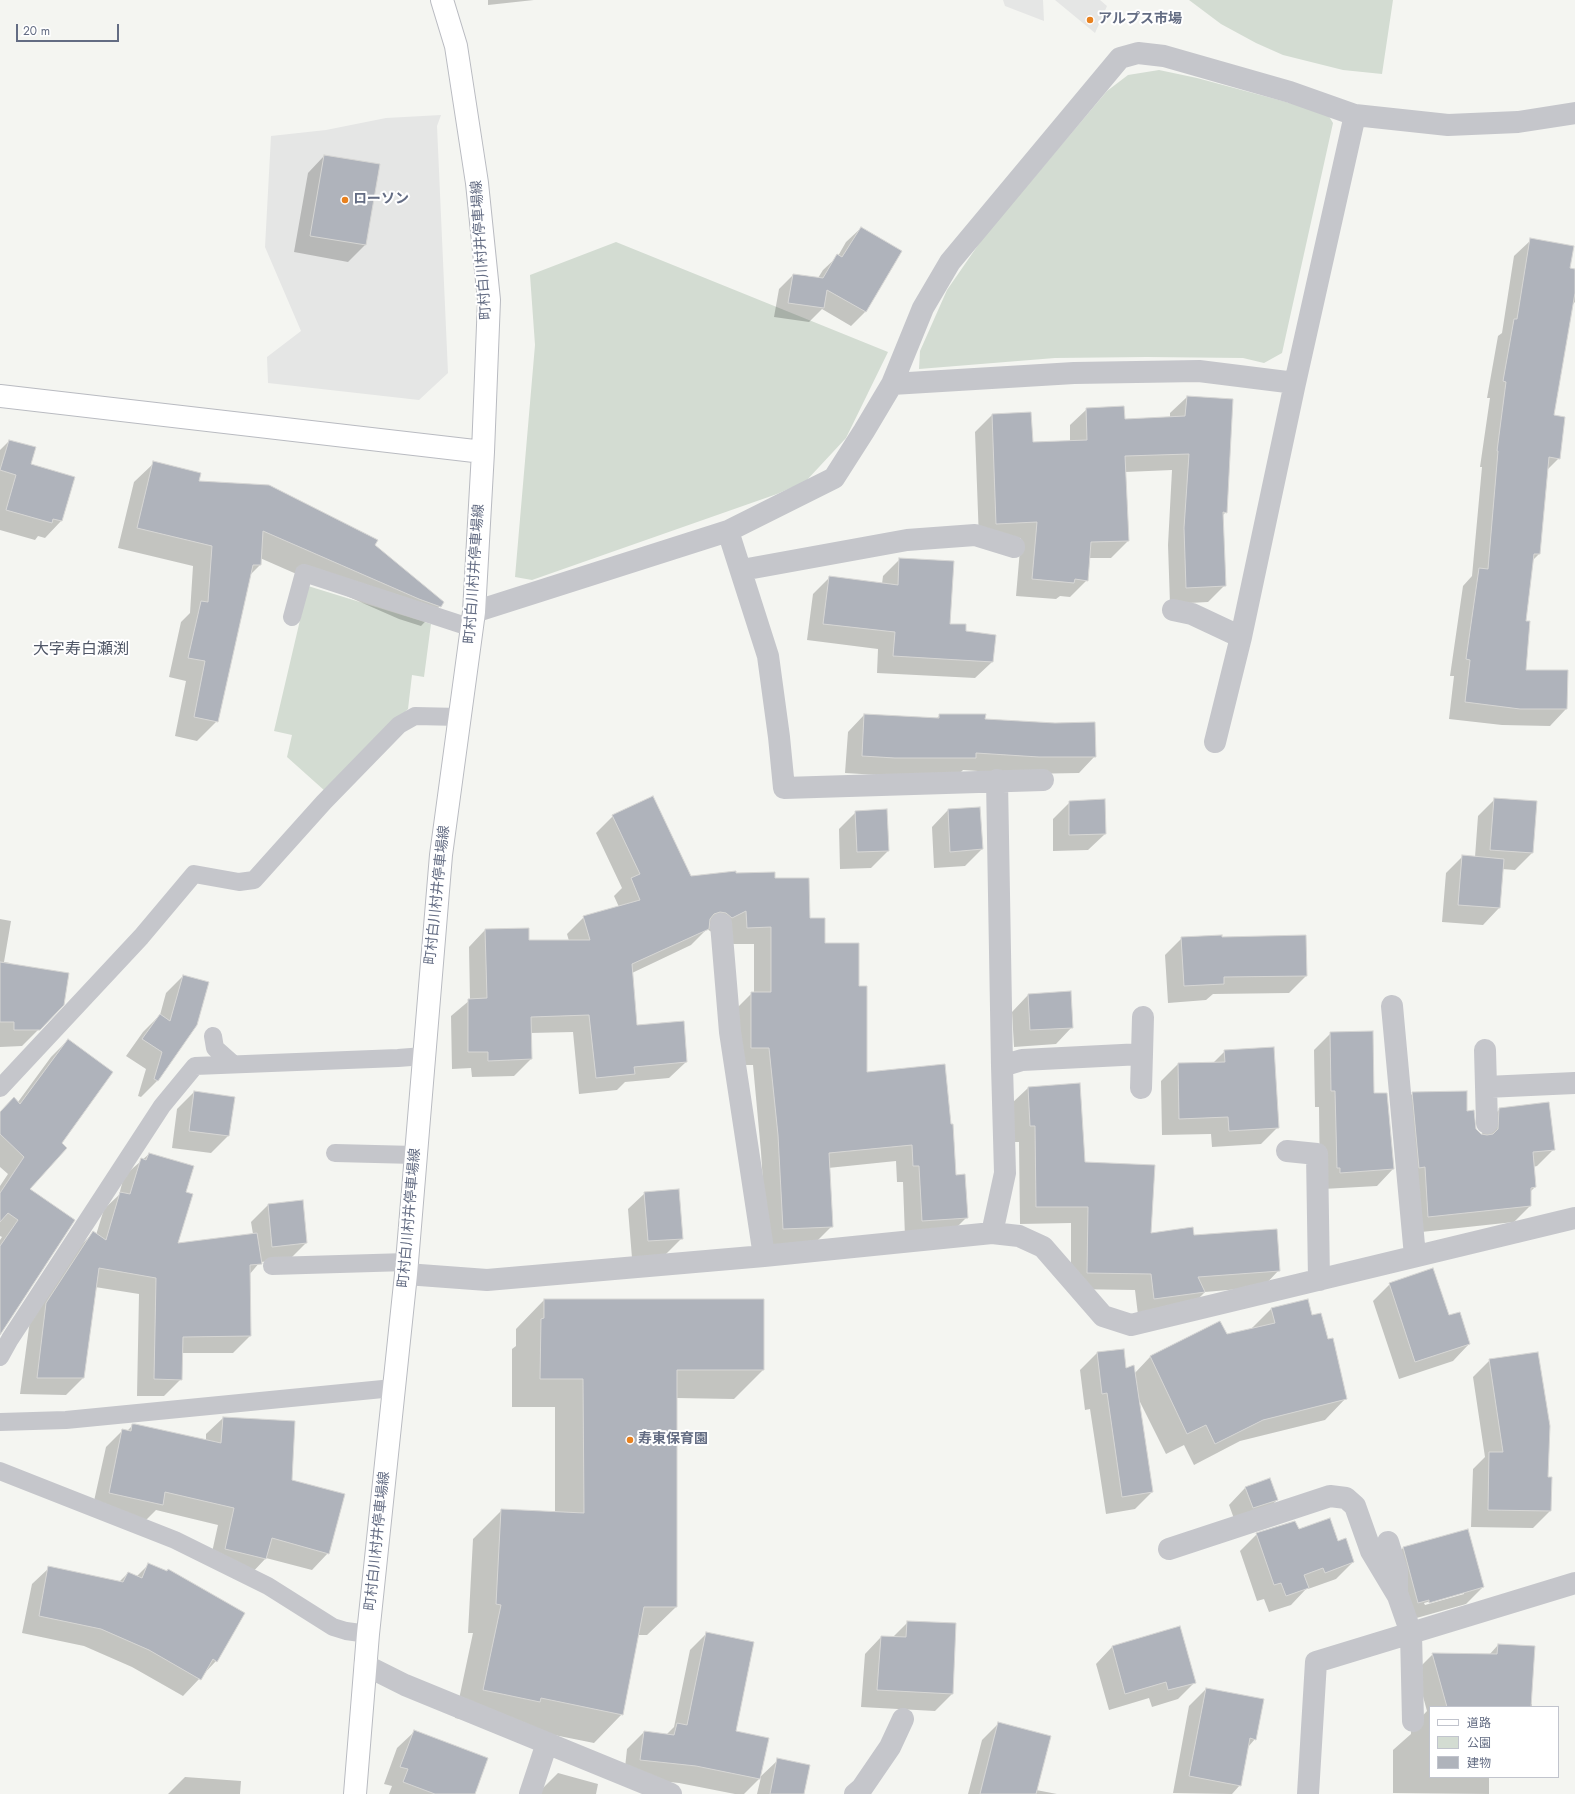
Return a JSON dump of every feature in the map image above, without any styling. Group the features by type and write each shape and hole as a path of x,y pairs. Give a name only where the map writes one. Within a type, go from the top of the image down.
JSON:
{"main road":[{"name":"町村白川村井停車場線","path":"355,1794 368,1634 406,1268 441,855 473,620 483,452 489,300 477,183 459,61 442,0"},
{"path":"0,396 483,452"}],"street":[{"path":"473,620 728,531 834,478 892,384 923,308 950,262 1120,58 1138,53 1164,56 1290,92 1355,115 1448,125 1518,122 1575,114"},
{"path":"1215,742 1241,637 1295,383 1355,115"},
{"path":"892,384 1074,373 1199,371 1295,383"},
{"path":"728,531 742,570 768,656 784,788 997,780 1043,780"},
{"path":"742,570 907,540 975,535 1014,547"},
{"path":"1173,610 1192,614 1241,637"},
{"path":"992,1233 1005,1173 997,780"},
{"path":"721,924 730,1032 764,1256"},
{"path":"1392,1006 1415,1256"},
{"path":"1141,1088 1143,1017"},
{"path":"1485,1050 1487,1123"},
{"path":"1002,1066 1022,1060 1142,1054"},
{"path":"1486,1087 1575,1083"},
{"path":"1287,1151 1317,1154 1319,1280"},
{"path":"406,1268 487,1280 764,1256 992,1233 1019,1236 1043,1247 1103,1316 1131,1325 1575,1218"},
{"path":"1169,1549 1330,1496 1346,1498 1355,1506 1371,1551 1398,1596 1411,1633 1413,1721"},
{"path":"1388,1542 1397,1571 1398,1596"},
{"path":"1308,1794 1316,1662 1575,1583"},
{"path":"366,1665 405,1685 671,1794"},
{"path":"855,1794 862,1788 890,1747 903,1719"},
{"path":"530,1794 547,1743"}],"lane":[{"path":"292,617 304,573 473,620"},
{"path":"0,1088 141,937 194,874 239,882 254,880 324,802 399,725 415,716 460,717"},
{"path":"213,1036 215,1048 233,1064"},
{"path":"0,1358 10,1339 162,1106 195,1066 424,1056"},
{"path":"335,1153 415,1155"},
{"path":"272,1266 406,1268"},
{"path":"0,1422 66,1420 393,1388"},
{"path":"0,1471 175,1540 268,1586 333,1627 346,1632 368,1634"}],"shaded area":[{"path":"1003,0 1043,0 1044,21 1005,6"},
{"name":"アルプス市場","path":"1055,0 1100,0 1107,6 1095,33"},
{"path":"441,115 437,126 448,373 419,400 268,383 267,357 301,331 265,247 271,136 326,130 386,118"}],"green space":[{"path":"1189,0 1393,0 1382,74 1343,70 1283,55 1256,43 1221,24"},
{"path":"1159,70 1197,78 1327,113 1333,123 1282,353 1264,363 1243,358 1055,358 919,369 920,351 947,290 983,238 1107,91 1128,75"},
{"path":"616,242 888,352 846,438 806,481 777,494 532,580 515,577 535,345 530,275"},
{"path":"308,586 431,624 424,677 412,675 408,709 325,791 287,757 292,735 274,731"}],"building":[{"name":"ローソン","path":"324,155 380,164 366,245 310,236"},
{"path":"861,227 902,251 866,312 827,290 824,308 788,303 793,274 823,278 837,254 842,257"},
{"path":"1530,238 1574,246 1570,268 1575,269 1575,293 1554,415 1565,417 1560,459 1549,457 1540,554 1534,554 1526,621 1530,621 1526,670 1568,670 1567,709 1520,709 1465,702 1470,660 1466,659 1479,568 1488,569 1497,451 1506,382 1503,381 1514,319 1517,319"},
{"path":"1187,396 1233,399 1227,513 1223,512 1226,586 1186,588 1184,528 1189,454 1125,456 1129,541 1091,542 1088,581 1075,579 1074,583 1032,579 1037,522 996,524 992,414 1031,412 1033,442 1087,440 1086,408 1124,406 1125,419 1185,416"},
{"path":"9,440 36,447 31,464 75,477 62,521 53,519 52,523 6,510 16,475 0,470"},
{"path":"153,461 201,473 199,481 269,485 378,540 375,545 444,602 441,607 419,599 263,531 261,565 253,565 218,722 194,717 205,661 188,658 201,601 208,602 212,546 137,528"},
{"path":"899,558 954,561 950,624 966,624 966,631 996,635 993,662 893,656 895,632 823,624 829,576 898,585"},
{"path":"864,714 939,718 939,714 986,714 985,719 1055,723 1095,722 1096,757 1039,757 976,753 976,758 895,758 862,756"},
{"path":"653,796 691,876 736,871 736,873 775,872 775,878 809,878 810,918 825,918 825,943 859,943 859,986 867,986 867,1072 945,1064 951,1124 953,1124 956,1175 965,1174 968,1218 922,1221 919,1166 913,1166 912,1145 829,1153 833,1227 783,1229 778,1135 769,1048 751,1048 751,992 771,992 771,927 747,928 746,911 732,918 726,913 720,912 714,914 710,919 709,929 632,964 637,1025 684,1021 687,1062 634,1067 635,1074 596,1078 589,1015 531,1017 532,1059 488,1061 488,1052 468,1052 468,999 487,998 485,929 529,928 529,940 590,940 583,916 640,900 631,878 640,874 612,815"},
{"path":"1494,798 1537,801 1533,853 1490,850"},
{"path":"1105,799 1106,834 1069,835 1069,801"},
{"path":"980,807 983,849 950,852 948,809"},
{"path":"887,809 889,851 857,852 855,811"},
{"path":"1462,855 1504,859 1500,908 1458,905"},
{"path":"1222,935 1222,937 1306,935 1307,976 1224,977 1224,984 1184,986 1181,937"},
{"path":"0,962 69,973 64,1005 40,1030 14,1030 14,1022 0,1022"},
{"path":"183,975 209,982 197,1025 158,1081 154,1079 162,1052 142,1039 160,1014 170,1021"},
{"path":"1071,991 1073,1028 1030,1030 1028,994"},
{"path":"1373,1031 1374,1093 1387,1093 1394,1169 1340,1173 1340,1168 1337,1168 1335,1091 1331,1091 1330,1032"},
{"path":"68,1039 113,1072 62,1143 67,1148 30,1189 75,1220 0,1335 0,1246 18,1220 8,1213 0,1222 0,1193 24,1157 0,1134 0,1112 14,1097 20,1104"},
{"path":"1274,1047 1279,1128 1229,1131 1228,1117 1179,1119 1178,1063 1225,1062 1224,1050"},
{"path":"1080,1083 1085,1162 1155,1165 1151,1233 1193,1227 1194,1235 1277,1229 1280,1271 1198,1277 1205,1292 1154,1299 1151,1274 1087,1273 1088,1207 1036,1207 1035,1126 1030,1126 1028,1087"},
{"path":"194,1091 235,1097 229,1136 189,1131"},
{"path":"1467,1091 1467,1111 1474,1110 1476,1129 1481,1134 1487,1135 1493,1134 1498,1129 1499,1108 1549,1102 1555,1150 1533,1152 1536,1187 1531,1188 1531,1206 1428,1217 1425,1167 1419,1168 1412,1092"},
{"path":"149,1153 194,1166 186,1192 193,1194 178,1243 257,1233 262,1264 250,1265 251,1336 183,1337 182,1380 154,1379 156,1278 99,1268 84,1378 37,1378 46,1303 93,1231 106,1240 120,1192 130,1194 141,1158 146,1160"},
{"path":"679,1189 683,1239 648,1241 644,1192"},
{"path":"303,1200 307,1243 272,1247 268,1204"},
{"path":"1433,1268 1449,1315 1460,1312 1470,1344 1415,1362 1389,1283"},
{"name":"寿東保育園","path":"544,1299 764,1299 764,1370 677,1370 677,1607 644,1607 623,1715 541,1698 540,1702 483,1690 501,1605 496,1604 501,1509 584,1513 583,1379 540,1379 541,1319 544,1318"},
{"path":"1308,1299 1312,1315 1321,1313 1328,1339 1333,1338 1347,1399 1263,1420 1215,1444 1206,1425 1187,1434 1150,1356 1220,1321 1227,1334 1275,1323 1271,1308"},
{"path":"1124,1349 1126,1368 1134,1365 1153,1492 1122,1497 1107,1393 1102,1394 1097,1352"},
{"path":"1538,1352 1550,1426 1548,1477 1552,1477 1551,1511 1488,1510 1489,1452 1503,1452 1489,1359"},
{"path":"223,1417 295,1421 292,1480 345,1494 329,1554 272,1538 266,1559 225,1549 234,1508 165,1492 163,1505 109,1493 122,1429 131,1431 132,1424 135,1424 221,1443"},
{"path":"1270,1478 1278,1500 1253,1508 1245,1487"},
{"path":"1330,1518 1338,1541 1346,1538 1354,1562 1325,1573 1323,1568 1304,1575 1309,1588 1286,1596 1281,1583 1274,1585 1256,1533 1295,1521 1299,1529"},
{"path":"1468,1529 1484,1587 1429,1603 1429,1600 1418,1603 1403,1547"},
{"path":"148,1563 167,1571 168,1569 245,1613 217,1662 213,1659 201,1680 149,1650 101,1629 39,1616 48,1566 123,1582 128,1572 142,1578"},
{"path":"907,1621 956,1623 953,1694 877,1690 881,1636 906,1637"},
{"path":"1180,1626 1196,1683 1168,1690 1166,1682 1125,1694 1112,1646"},
{"path":"706,1632 754,1642 736,1731 769,1738 760,1779 696,1766 640,1760 644,1731 674,1735 677,1723 687,1725"},
{"path":"1498,1644 1535,1646 1531,1706 1447,1706 1432,1653 1497,1654"},
{"path":"1206,1688 1264,1699 1256,1740 1250,1738 1241,1786 1189,1776"},
{"path":"998,1722 1051,1736 1036,1794 980,1794"},
{"path":"414,1730 488,1758 475,1794 435,1794 403,1782 408,1769 400,1767"},
{"path":"777,1758 810,1765 804,1794 770,1794"}],"place":[{"name":"アルプス市場","path":"1090,20"},
{"name":"ローソン","path":"345,200"},
{"name":"寿東保育園","path":"630,1440"}],"district":[{"name":"大字寿白瀬渕","path":"81,650"}]}
